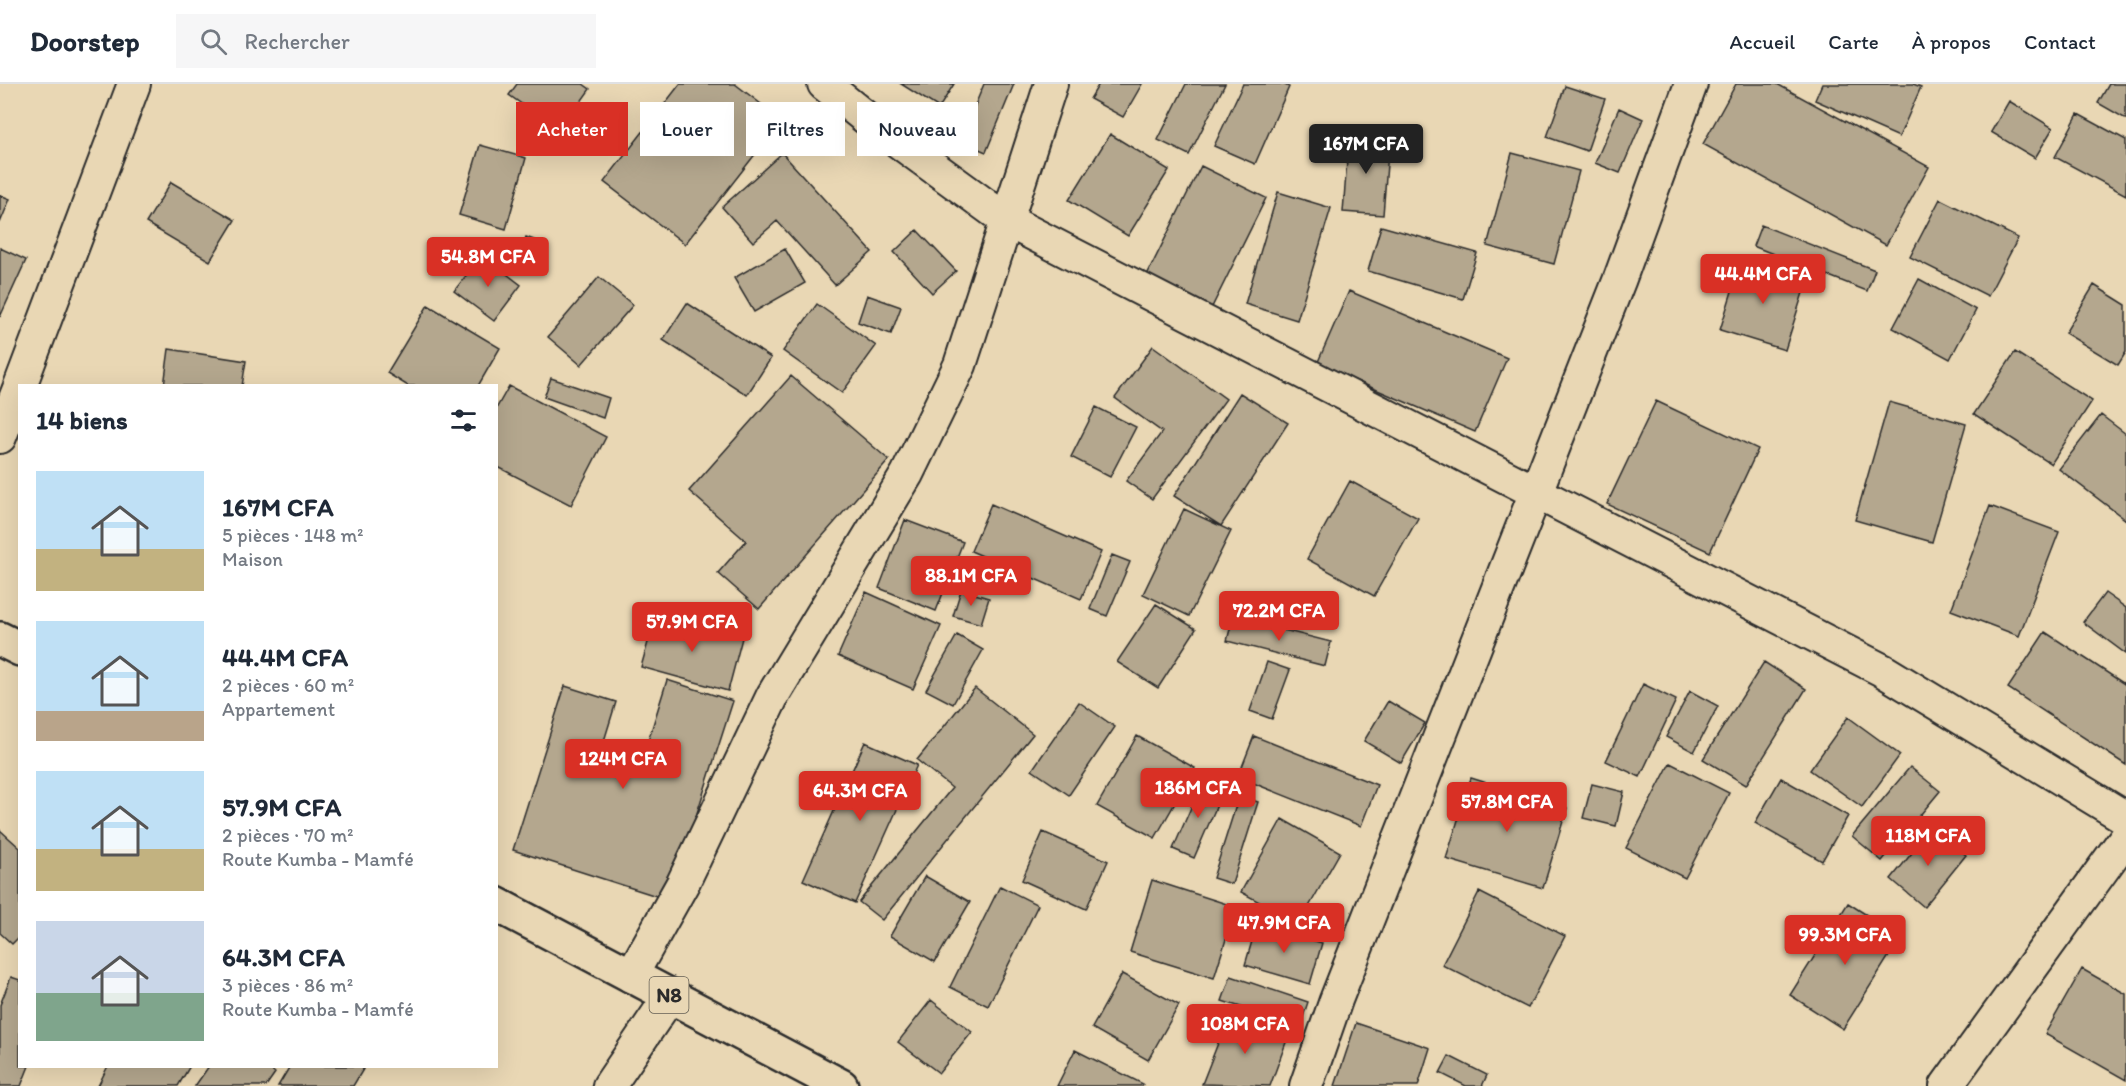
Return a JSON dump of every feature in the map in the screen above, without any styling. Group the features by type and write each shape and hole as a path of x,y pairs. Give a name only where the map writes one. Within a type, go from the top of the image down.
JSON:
{"highway":[{"path":"0,639 18,648"},
{"name":"N8","path":"498,905 841,1086"}],"street":[{"path":"21,384 134,84"},
{"path":"824,84 866,118 1006,220 1882,670 2126,818"},
{"path":"631,976 682,883 773,695 907,474 960,364 1051,84"},
{"path":"1306,1086 1336,1000 1619,281 1691,84"},
{"path":"0,437 18,391"},
{"path":"1946,1086 2126,837"},
{"path":"609,1086 670,996"}],"building":[{"path":"517,84 583,84 590,89 581,102 519,102 509,95"},
{"path":"680,84 735,84 758,102 746,102 746,156 754,156 685,244 604,182 624,156 628,156 628,151 640,136 640,156 734,156 734,102 666,102"},
{"path":"901,84 954,84 943,102 930,102"},
{"path":"984,84 1014,84 986,152 978,149 976,102"},
{"path":"1099,84 1142,84 1123,117 1090,99"},
{"path":"1186,84 1225,84 1189,155 1158,140"},
{"path":"1243,84 1283,84 1289,87 1255,164 1214,146"},
{"path":"1736,84 1777,84 1929,167 1886,245 1703,144"},
{"path":"1822,84 1913,84 1921,87 1899,137 1815,100"},
{"path":"2109,84 2126,84 2126,119 2098,103"},
{"path":"1565,86 1605,99 1587,151 1547,137"},
{"path":"2009,101 2053,128 2035,158 1991,132"},
{"path":"1619,108 1643,119 1620,173 1595,163"},
{"path":"2078,114 2126,140 2126,195 2055,157"},
{"path":"1110,134 1169,170 1128,236 1069,200"},
{"path":"1349,135 1389,139 1383,215 1343,212"},
{"path":"480,145 526,158 506,229 459,215"},
{"path":"1512,153 1579,171 1554,264 1487,246"},
{"path":"779,156 785,156 872,252 835,285 777,221 753,242 722,207"},
{"path":"1201,166 1266,198 1212,307 1147,275"},
{"path":"171,182 235,220 210,261 146,223"},
{"path":"1278,192 1331,208 1297,320 1245,304"},
{"path":"0,195 10,199 0,223"},
{"path":"1940,199 2018,238 1988,296 1910,257"},
{"path":"1761,225 1875,270 1867,291 1753,246"},
{"path":"1381,226 1477,253 1463,299 1368,271"},
{"path":"917,230 956,271 932,293 894,252"},
{"path":"526,237 547,245 538,266 518,258"},
{"path":"0,248 26,260 0,317"},
{"path":"785,249 805,283 754,312 734,278"},
{"path":"482,255 521,285 494,321 454,291"},
{"path":"1742,259 1807,280 1785,350 1720,330"},
{"path":"599,277 633,305 581,365 548,337"},
{"path":"1919,279 1976,310 1950,359 1893,328"},
{"path":"2094,285 2126,305 2126,352 2118,365 2065,333"},
{"path":"1349,291 1507,358 1475,432 1317,364"},
{"path":"867,295 901,307 891,334 858,322"},
{"path":"687,303 771,358 747,395 663,340"},
{"path":"817,304 876,346 842,393 783,351"},
{"path":"428,305 500,348 479,384 405,384 387,373"},
{"path":"1153,346 1226,399 1152,499 1126,481 1162,432 1115,398"},
{"path":"169,349 246,361 242,384 164,384"},
{"path":"2015,352 2092,401 2051,464 1974,414"},
{"path":"791,376 889,460 759,609 718,573 746,541 689,491"},
{"path":"551,378 609,398 603,418 544,397"},
{"path":"509,386 606,437 571,505 498,467 498,405"},
{"path":"1240,393 1288,423 1221,526 1174,496"},
{"path":"1656,401 1758,449 1710,552 1607,504"},
{"path":"1889,402 1966,424 1932,542 1855,520"},
{"path":"1096,407 1136,427 1110,477 1071,457"},
{"path":"2101,415 2126,434 2126,520 2059,469"},
{"path":"1350,481 1418,518 1374,596 1307,559"},
{"path":"991,504 1101,552 1081,599 971,551"},
{"path":"1990,506 2059,532 2019,636 1951,610"},
{"path":"1184,509 1231,531 1189,616 1143,594"},
{"path":"905,520 963,542 936,611 879,588"},
{"path":"1112,555 1130,562 1107,616 1090,609"},
{"path":"961,590 989,598 981,624 953,616"},
{"path":"866,592 941,626 913,689 838,656"},
{"path":"2105,593 2126,608 2126,654 2083,622"},
{"path":"1156,604 1196,629 1158,688 1117,662"},
{"path":"656,614 742,638 728,691 641,667"},
{"path":"1233,617 1331,642 1325,666 1227,641"},
{"path":"2045,632 2126,685 2126,765 2008,688"},
{"path":"957,635 983,650 953,704 926,690"},
{"path":"1267,662 1290,670 1272,719 1250,711"},
{"path":"1764,662 1806,689 1746,785 1703,759"},
{"path":"667,680 733,701 669,900 513,850 565,686 616,702 600,754 640,767"},
{"path":"1643,684 1676,700 1640,777 1606,761"},
{"path":"975,688 1033,734 882,920 859,902 952,788 917,760"},
{"path":"1690,691 1718,706 1694,752 1666,737"},
{"path":"1388,701 1425,723 1401,763 1364,741"},
{"path":"1079,702 1115,727 1069,795 1032,770"},
{"path":"1848,717 1900,755 1862,807 1810,770"},
{"path":"1137,736 1195,768 1155,838 1097,806"},
{"path":"1254,736 1377,785 1361,826 1238,777"},
{"path":"865,742 917,765 855,903 803,880"},
{"path":"1670,763 1729,793 1685,878 1626,848"},
{"path":"1910,767 1940,791 1882,861 1852,836"},
{"path":"1471,778 1567,808 1543,888 1446,859"},
{"path":"1781,778 1848,816 1822,861 1755,823"},
{"path":"1203,780 1224,789 1194,858 1173,849"},
{"path":"1592,784 1624,792 1616,826 1583,818"},
{"path":"1239,796 1258,802 1232,884 1213,878"},
{"path":"1282,819 1340,852 1299,924 1241,892"},
{"path":"1932,828 1966,855 1924,907 1891,879"},
{"path":"0,830 18,846 18,938 12,944 0,933"},
{"path":"1043,832 1108,861 1086,909 1022,880"},
{"path":"925,876 970,902 935,962 890,936"},
{"path":"1152,880 1236,907 1214,978 1130,952"},
{"path":"1000,886 1038,905 988,1006 950,987"},
{"path":"1479,892 1565,936 1528,1008 1442,965"},
{"path":"1848,903 1901,937 1843,1029 1790,995"},
{"path":"1257,924 1322,943 1310,984 1245,965"},
{"path":"2082,969 2126,994 2126,1080 2045,1034"},
{"path":"1122,974 1179,1005 1148,1060 1092,1028"},
{"path":"1231,976 1308,1002 1300,1026 1222,1001"},
{"path":"11,977 18,979 18,1068 28,1068 21,1086 0,1086 0,1005"},
{"path":"931,1000 972,1032 939,1073 898,1042"},
{"path":"1229,1015 1288,1037 1270,1086 1202,1084"},
{"path":"1356,1023 1430,1048 1418,1086 1335,1086"},
{"path":"1075,1050 1143,1084 1142,1086 1057,1086"},
{"path":"1449,1056 1487,1075 1482,1086 1466,1086 1440,1073"},
{"path":"107,1068 189,1068 178,1086 98,1086"},
{"path":"208,1068 269,1068 275,1073 266,1086 195,1086"},
{"path":"289,1068 364,1068 353,1086 278,1086"}]}
